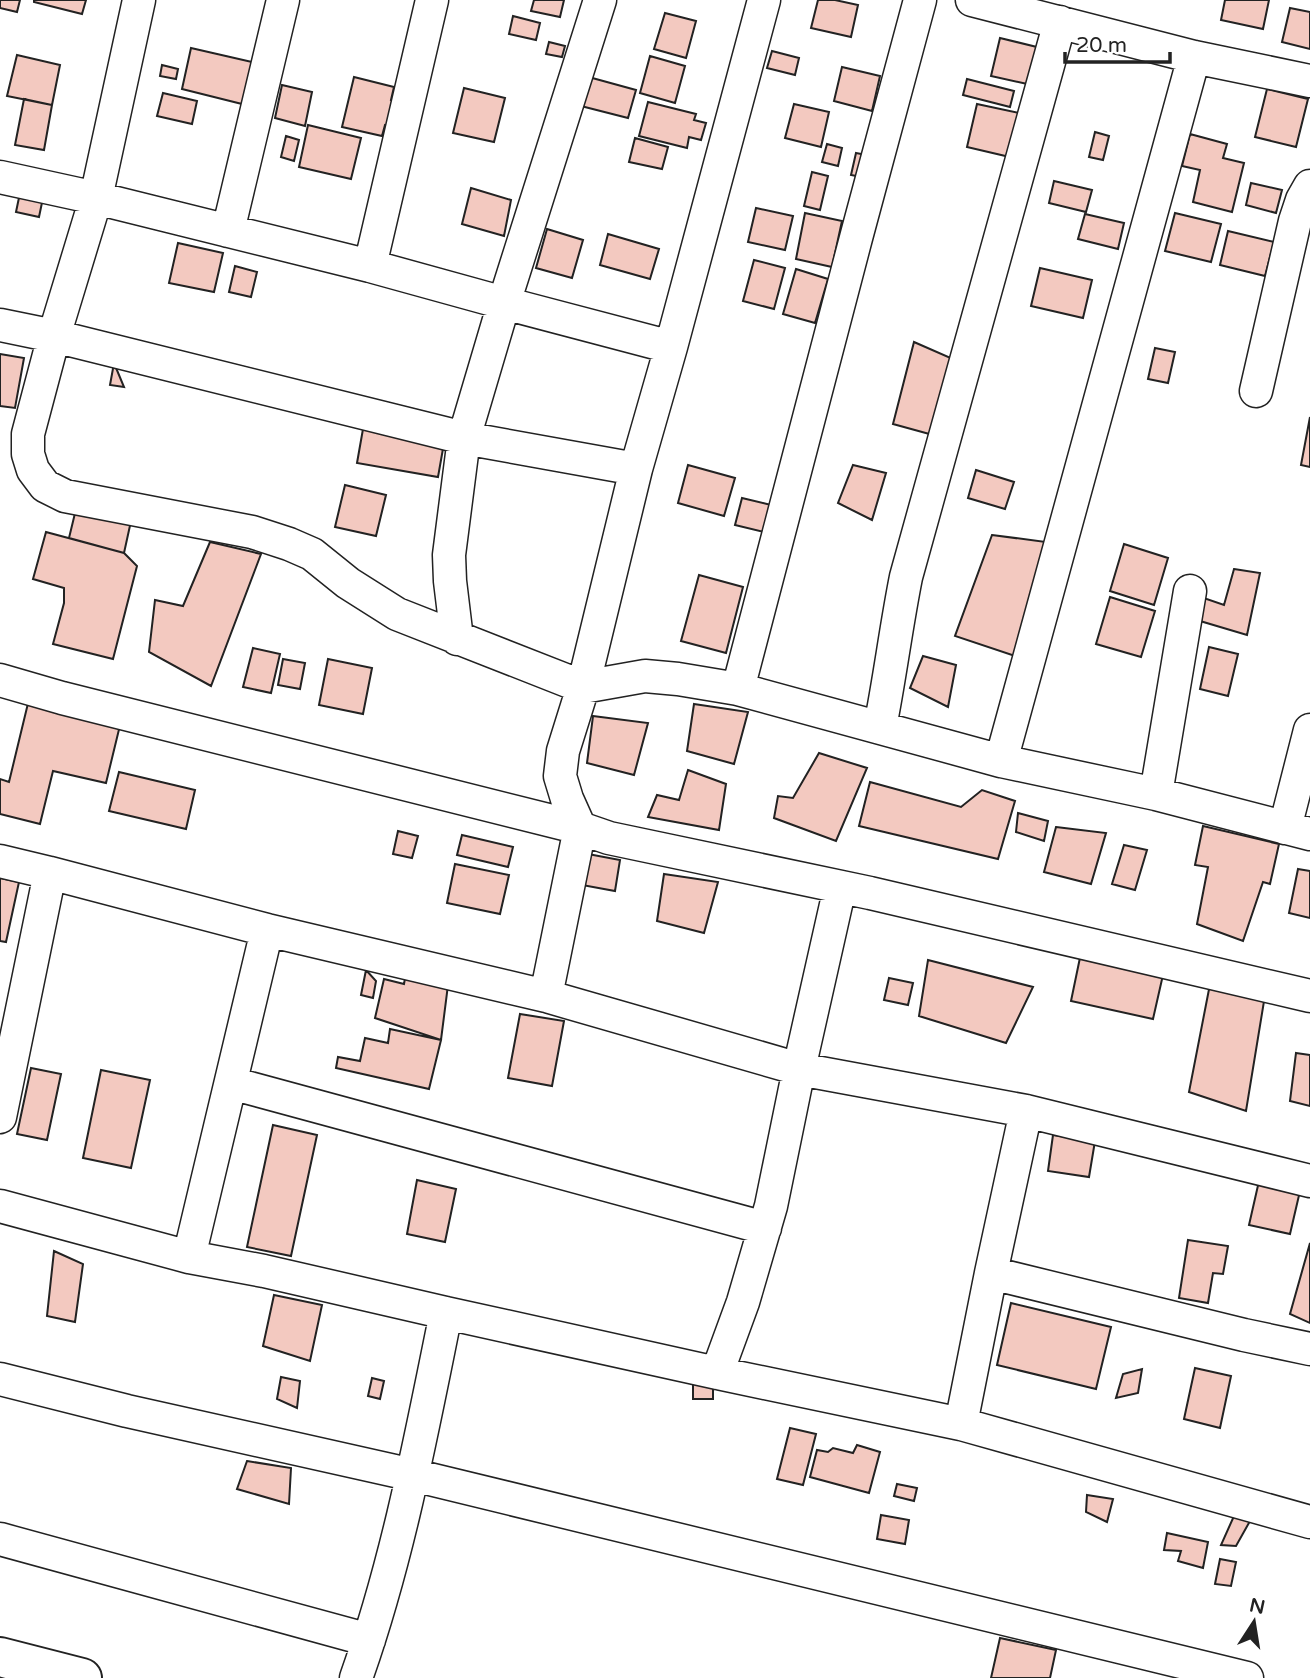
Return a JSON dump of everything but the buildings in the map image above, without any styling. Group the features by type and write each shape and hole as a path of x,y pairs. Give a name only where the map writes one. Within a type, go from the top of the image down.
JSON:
{"highway":[{"path":"0,1657 82,1678"}],"street":[{"path":"139,0 96,198 27,434 28,454 33,470 45,486 65,496 252,532 289,544 312,554 348,583 397,614 583,687 645,676 738,689 1001,761 1156,794 1297,831 1310,730"},
{"path":"228,231 283,0"},
{"path":"370,266 432,0"},
{"path":"457,639 449,555 464,438 503,303 600,0"},
{"path":"546,996 580,828 560,776 563,751 583,687 636,469 764,0"},
{"path":"738,689 920,0"},
{"path":"972,0 1194,57 1310,81"},
{"path":"880,727 906,577 1060,22"},
{"path":"1001,761 1194,57"},
{"path":"0,177 370,266 671,347"},
{"path":"1256,391 1295,221 1310,186"},
{"path":"0,325 464,438 636,469"},
{"path":"1156,794 1190,591"},
{"path":"0,680 62,698 580,828 609,838 840,887 1310,996"},
{"path":"0,861 267,930 546,996 799,1069 1026,1111 1310,1181"},
{"path":"0,1117 50,873"},
{"path":"717,1373 743,1302 771,1206 840,887"},
{"path":"189,1257 267,930"},
{"path":"231,1083 765,1228"},
{"path":"961,1424 1026,1111"},
{"path":"0,1206 189,1257 264,1271 717,1373 961,1424 1310,1522"},
{"path":"991,1273 1310,1349"},
{"path":"356,1678 369,1640 413,1475 446,1312"},
{"path":"0,1379 127,1411 413,1475 1247,1678"},
{"path":"0,1539 369,1640"}]}
